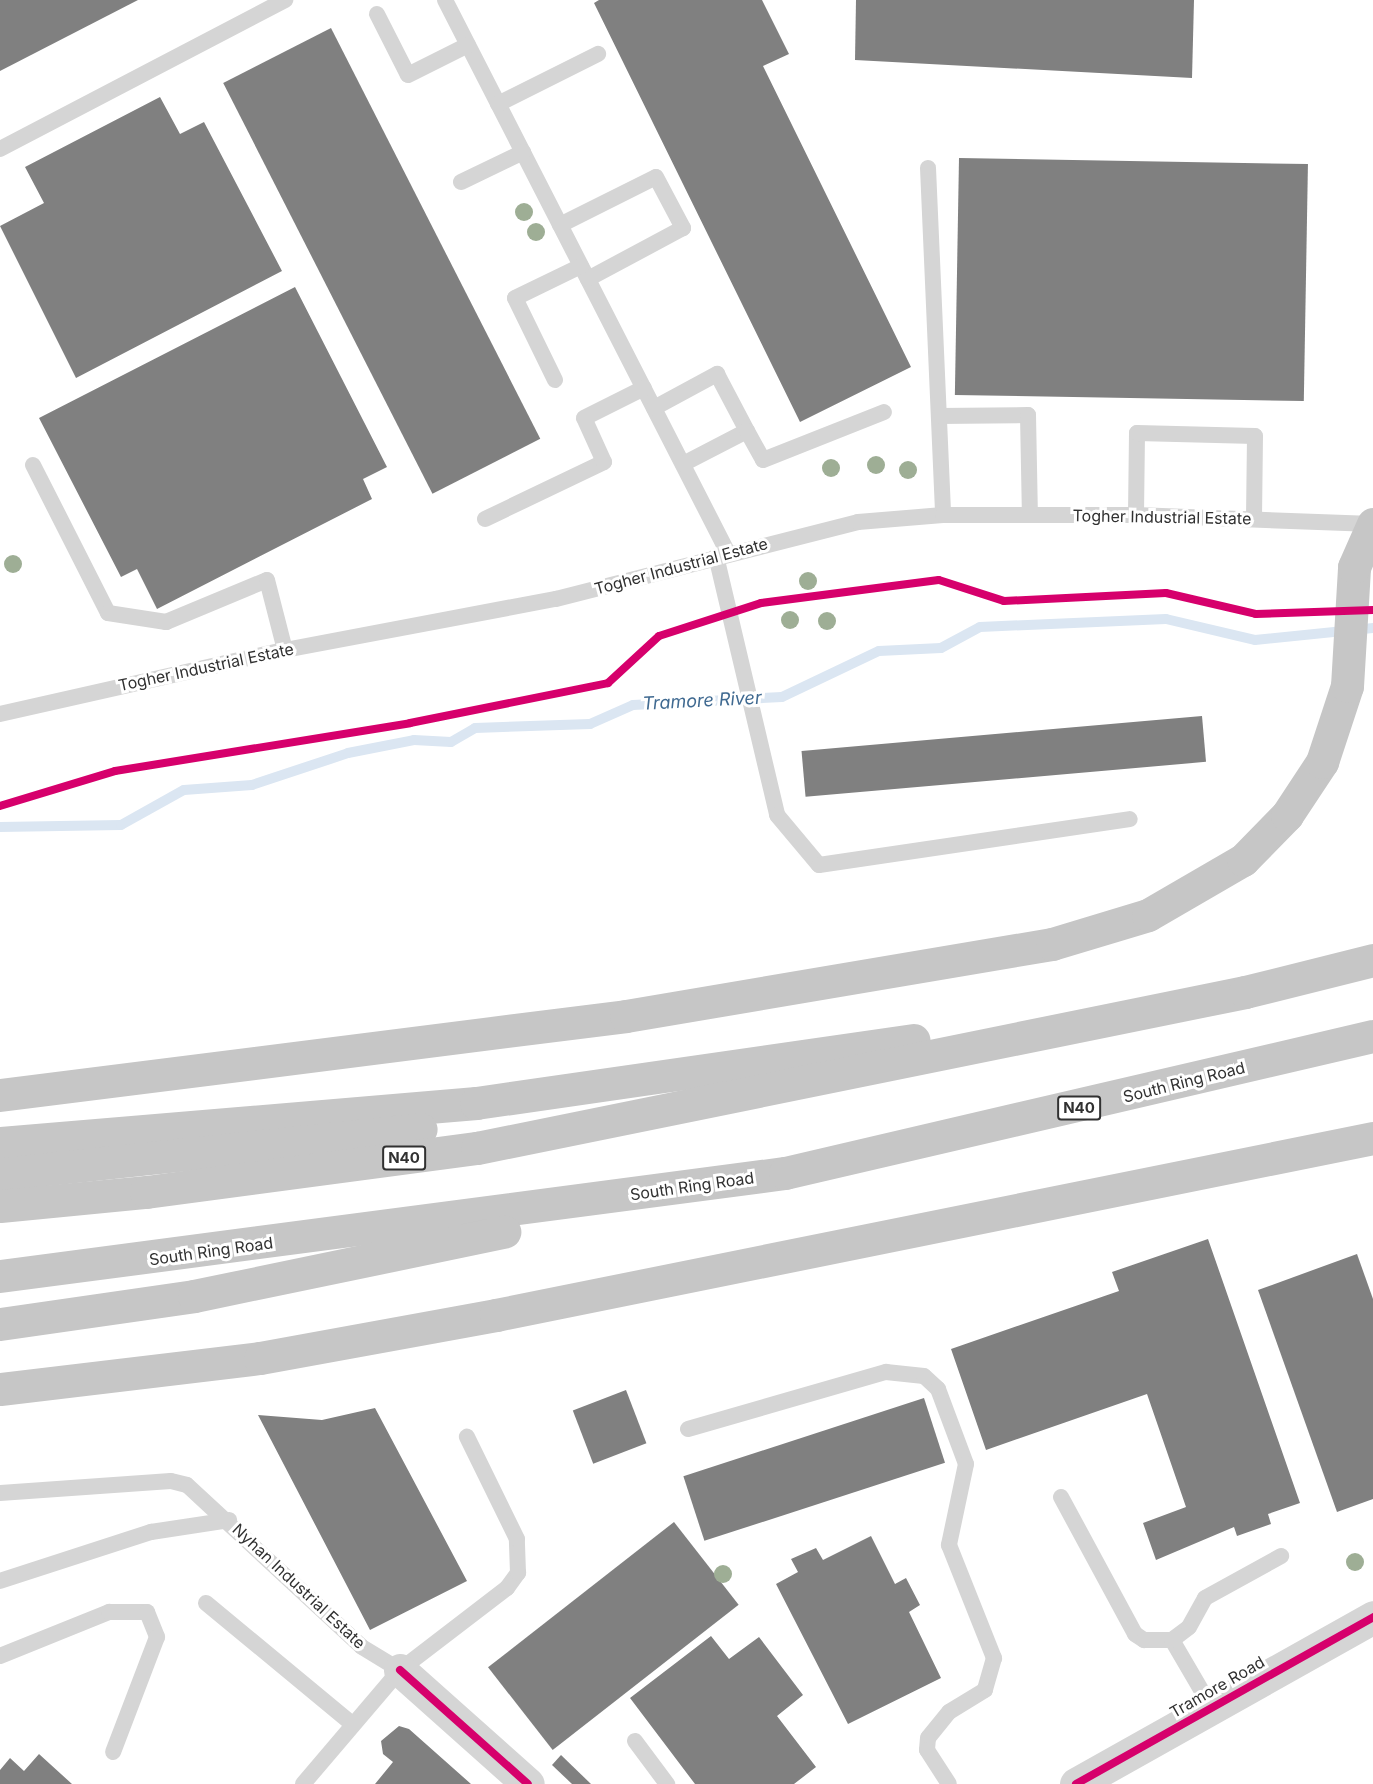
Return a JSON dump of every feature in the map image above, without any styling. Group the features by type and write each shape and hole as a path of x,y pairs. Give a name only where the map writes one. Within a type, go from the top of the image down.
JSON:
{"highway":[{"path":"0,1095 626,1016 1052,944 1148,915 1212,883 1243,860 1287,815 1322,762 1347,686 1354,567 1373,524"},
{"name":"N40","path":"0,1206 477,1148 1245,992 1373,960"},
{"path":"0,1143 476,1103 1245,992"},
{"name":"South Ring Road","path":"0,1276 785,1173 1373,1036"},
{"path":"0,1174 158,1161 804,1083"},
{"path":"0,1389 260,1358 496,1315 1373,1138"},
{"path":"0,1324 194,1296 785,1173"}],"street":[{"name":"Tramore Road","path":"1076,1784 1210,1705 1373,1617"},
{"path":"400,1670 528,1784"}],"lane":[{"path":"0,149 285,0"},
{"path":"445,0 683,464 722,555 736,626 765,746 777,815 819,865 1130,819"},
{"path":"377,14 408,75 468,45"},
{"path":"498,104 598,54"},
{"path":"461,182 523,152"},
{"path":"928,168 943,515"},
{"path":"555,380 515,298 584,272 683,228 656,177 560,225"},
{"path":"654,408 717,374 764,460 884,412"},
{"path":"485,519 604,462 585,418 644,388"},
{"path":"939,417 1028,415 1030,515"},
{"path":"683,464 747,431"},
{"path":"1136,515 1137,433 1255,436 1254,519"},
{"path":"33,465 108,613 166,622 267,580 285,650"},
{"name":"Togher Industrial Estate","path":"0,714 285,650 556,599 858,522 943,515 1136,515 1373,524"},
{"path":"688,1429 886,1372 924,1376 938,1389 966,1464 949,1545 994,1658 985,1690 949,1712 928,1738 927,1750 949,1784"},
{"path":"303,1784 351,1723 400,1670 507,1588 518,1573 517,1539 467,1437"},
{"name":"Nyhan Industrial Estate","path":"0,1493 171,1481 201,1493 362,1647 400,1670"},
{"path":"1061,1497 1135,1634 1144,1640 1172,1640 1189,1627 1205,1598 1281,1556"},
{"path":"0,1581 151,1532 229,1520"},
{"path":"206,1603 351,1723"},
{"path":"0,1656 109,1612 147,1612 157,1637 113,1752"},
{"path":"1172,1640 1210,1705"},
{"path":"635,1741 667,1784"}],"building":[{"path":"0,0 138,0 0,71"},
{"path":"599,0 762,0 789,54 763,66 911,367 800,422 594,3"},
{"path":"856,0 1194,0 1192,78 855,60"},
{"path":"331,28 540,439 432,494 223,83"},
{"path":"160,97 180,134 204,122 282,271 76,378 0,226 44,203 25,167"},
{"path":"959,158 1308,164 1304,401 955,395"},
{"path":"295,287 387,467 363,479 372,499 157,609 137,569 121,577 39,418"},
{"path":"1202,716 1206,762 806,797 802,751"},
{"path":"1208,1239 1300,1503 1268,1514 1271,1524 1237,1536 1234,1527 1156,1560 1143,1523 1186,1507 1147,1394 986,1450 951,1349 1119,1291 1112,1272"},
{"path":"1357,1254 1373,1299 1373,1499 1337,1512 1258,1290"},
{"path":"626,1390 646,1443 593,1464 573,1410"},
{"path":"924,1398 945,1463 704,1541 683,1476"},
{"path":"375,1408 467,1581 370,1630 258,1415 322,1420"},
{"path":"674,1522 739,1605 553,1750 488,1667"},
{"path":"871,1536 895,1584 906,1578 920,1605 909,1612 941,1678 848,1724 776,1584 798,1572 791,1559 816,1548 823,1560"},
{"path":"711,1636 729,1659 759,1637 803,1695 777,1716 816,1767 794,1784 695,1784 630,1698"},
{"path":"399,1726 409,1729 471,1784 375,1784 393,1762 383,1754 381,1741"},
{"path":"39,1754 72,1784 0,1784 0,1770 10,1758 24,1771"},
{"path":"561,1755 591,1784 572,1784 552,1765"}],"waterway":[{"name":"Tramore River","path":"0,827 121,825 184,790 252,785 348,753 414,740 451,742 475,728 590,724 633,705 782,697 879,651 941,648 980,627 1166,619 1255,640 1373,628"}],"cycle path":[{"path":"0,806 115,771 410,723 608,683 659,636 761,603 939,580 1004,601 1166,593 1256,614 1373,610"},
{"path":"1076,1784 1373,1617"},
{"path":"400,1670 528,1784"}]}
